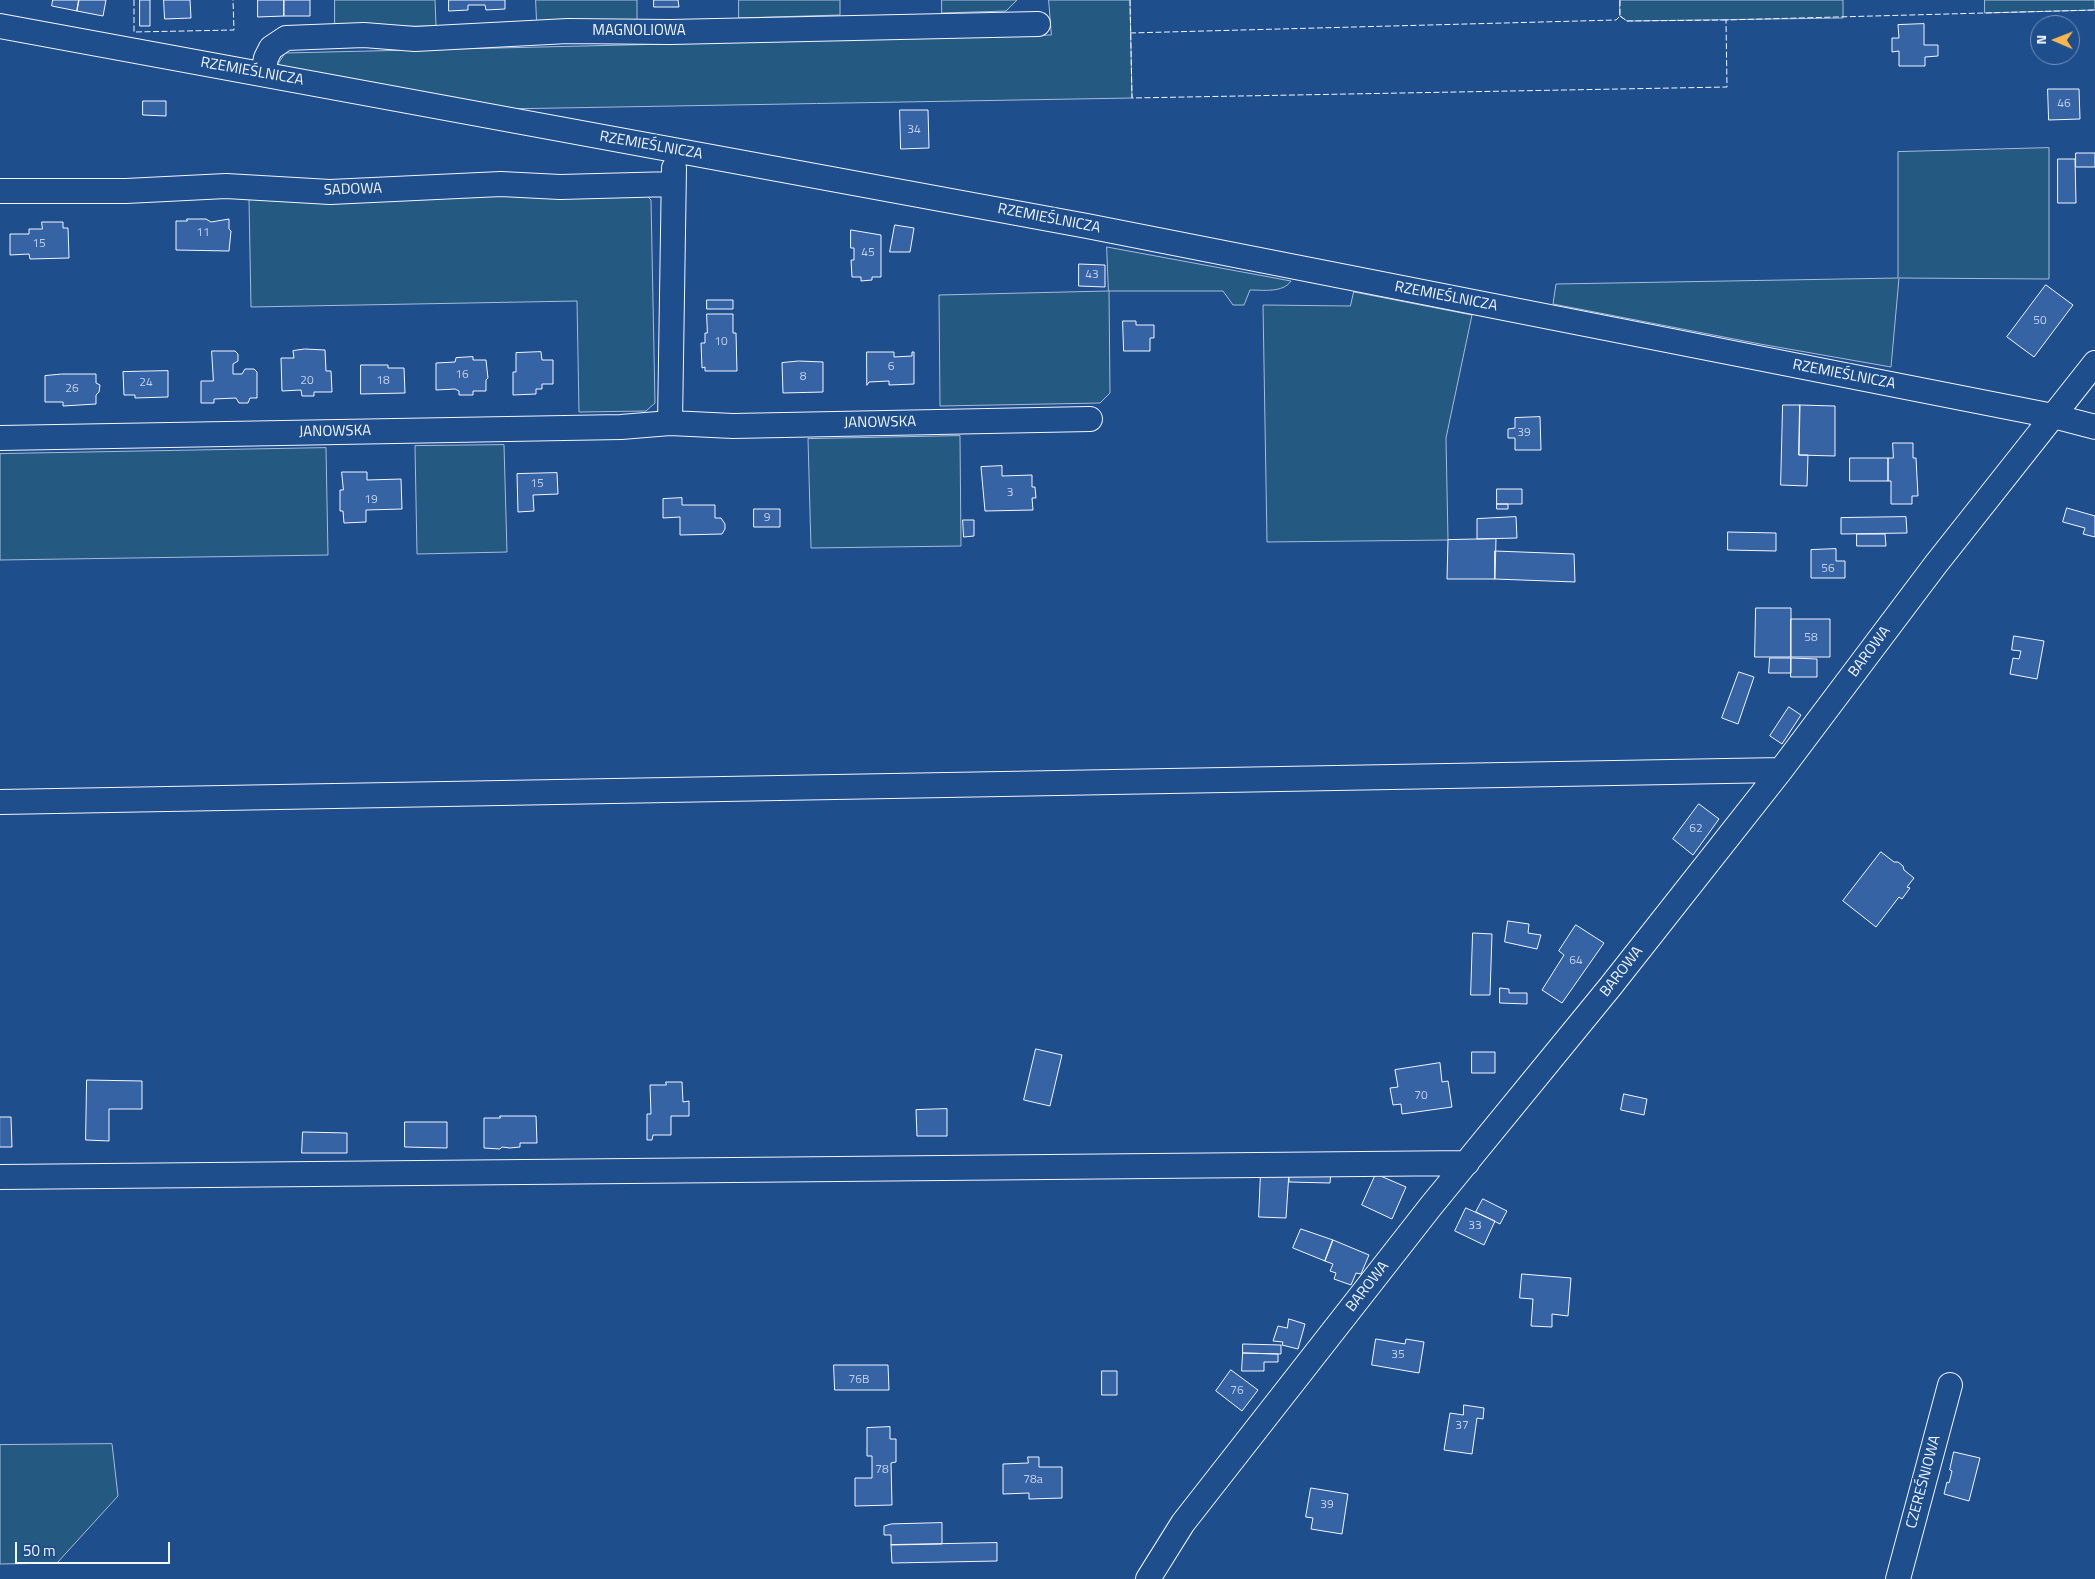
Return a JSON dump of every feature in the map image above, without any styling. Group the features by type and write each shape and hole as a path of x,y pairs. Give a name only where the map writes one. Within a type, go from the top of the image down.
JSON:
{"street":[{"name":"MAGNOLIOWA","path":"263,74 266,58 271,48 286,38 364,34 415,39 568,31 670,32 1038,24"},
{"name":"RZEMIEŚLNICZA","path":"0,26 1096,228 2053,416 2095,427"},
{"path":"670,423 675,150"},
{"name":"SADOWA","path":"0,192 126,191 226,186 330,192 472,185 560,187 673,184"},
{"name":"BAROWA","path":"1148,1579 1183,1523 1781,770 1936,564 2095,363"},
{"name":"JANOWSKA","path":"0,438 621,427 670,423 733,426 1090,419"},
{"path":"0,802 1781,770"},
{"path":"0,1177 1467,1163"},
{"name":"CZEREŚNIOWA","path":"1898,1579 1950,1385"}],"shaded area":[{"path":"335,0 435,0 436,26 335,27"},
{"path":"536,0 637,0 637,20 537,22"},
{"path":"739,0 840,0 840,15 739,18"},
{"path":"942,0 1017,0 1006,11 942,13"},
{"path":"1049,0 1130,0 1132,98 501,109 276,67 285,53 1051,35"},
{"path":"1620,0 1843,0 1843,18 1627,21 1620,16"},
{"path":"1985,0 2095,0 2095,10 1985,13"},
{"path":"2049,148 2049,279 1899,278 1891,367 1553,304 1556,284 1898,278 1898,152"},
{"path":"643,192 651,200 655,403 646,411 579,412 577,301 251,307 249,199"},
{"path":"1107,247 1291,281 1278,289 1250,290 1244,305 1233,305 1223,291 1109,291 1110,393 1100,403 940,406 939,295 1108,291"},
{"path":"1354,292 1472,315 1446,438 1448,540 1267,542 1263,305 1350,306"},
{"path":"960,436 961,546 811,548 808,439"},
{"path":"504,445 507,552 417,554 415,446"},
{"path":"326,448 328,555 0,560 0,454"},
{"path":"112,1444 118,1496 57,1563 0,1564 0,1445"}],"building":[{"path":"53,0 79,0 77,11 52,6"},
{"path":"79,0 106,0 103,16 77,11"},
{"path":"140,0 150,0 150,26 140,26"},
{"path":"164,0 190,0 191,18 165,19"},
{"path":"258,0 284,0 284,16 258,17"},
{"path":"284,0 310,0 310,16 284,16"},
{"path":"449,0 505,0 505,9 486,10 485,5 468,5 468,10 449,11"},
{"path":"654,0 678,0 679,7 654,7"},
{"path":"1924,24 1924,45 1938,45 1938,56 1925,57 1925,66 1899,66 1899,51 1892,52 1892,38 1899,38 1898,25"},
{"path":"2048,89 2079,89 2080,119 2049,120"},
{"path":"143,101 166,101 166,116 143,115"},
{"path":"900,110 928,110 929,148 901,149"},
{"path":"2076,153 2095,153 2095,167 2076,167"},
{"path":"2058,159 2075,159 2076,203 2058,203"},
{"path":"187,219 206,219 211,222 229,219 229,229 231,231 229,251 176,250 176,221 187,221"},
{"path":"42,222 63,222 63,228 68,228 69,258 30,259 29,254 10,255 10,234 29,234 29,229 42,229"},
{"path":"895,225 914,228 910,252 890,252"},
{"path":"851,230 881,235 881,277 872,277 872,280 861,281 861,277 852,277 851,260 854,260 854,248 851,248"},
{"path":"1079,264 1105,265 1105,287 1079,286"},
{"path":"2046,285 2073,305 2034,357 2007,337"},
{"path":"707,300 733,300 733,309 707,309"},
{"path":"707,314 733,314 733,333 736,333 737,371 705,371 705,367 702,368 701,343 705,343"},
{"path":"1123,321 1136,321 1136,325 1154,325 1154,338 1150,338 1150,351 1124,351"},
{"path":"305,349 325,350 326,371 331,371 332,392 314,392 314,396 302,396 301,390 282,391 281,358 294,358 293,351"},
{"path":"212,351 235,351 238,354 238,361 233,364 233,374 242,374 245,369 254,369 257,372 257,398 250,398 248,403 239,403 236,398 214,399 214,403 201,403 201,381 213,381"},
{"path":"541,352 542,360 553,360 553,384 542,384 542,389 536,389 536,394 513,395 513,372 516,372 516,353"},
{"path":"867,352 894,352 894,357 912,356 912,352 914,352 914,384 889,385 889,381 869,382 867,385"},
{"path":"473,357 473,360 486,360 488,378 486,380 486,391 473,391 473,395 459,395 459,391 455,389 436,390 436,363 455,362 456,358"},
{"path":"799,361 823,362 823,392 783,393 782,363"},
{"path":"361,365 388,365 388,368 404,368 405,393 361,394"},
{"path":"168,371 168,397 135,398 135,395 124,395 123,372"},
{"path":"96,374 96,383 100,385 99,392 96,395 96,404 63,406 63,402 45,402 45,376"},
{"path":"1783,405 1800,405 1799,455 1808,455 1807,486 1781,485"},
{"path":"1800,405 1835,406 1835,456 1799,455"},
{"path":"1540,417 1541,450 1515,450 1515,438 1508,438 1508,429 1515,428 1515,418"},
{"path":"1893,443 1913,443 1913,458 1916,458 1918,496 1912,496 1912,504 1891,504 1888,458 1893,458"},
{"path":"1850,458 1888,458 1888,481 1850,481"},
{"path":"1002,466 1002,476 1032,475 1032,487 1035,487 1036,498 1032,498 1033,510 985,511 981,467"},
{"path":"342,472 367,472 367,480 401,479 402,509 366,510 366,522 344,523 343,511 340,511 340,490 343,490"},
{"path":"557,473 558,494 533,495 534,511 518,512 517,474"},
{"path":"1497,489 1522,489 1522,504 1497,504"},
{"path":"682,498 682,505 715,505 715,518 721,518 725,524 722,534 680,535 680,517 663,518 663,499"},
{"path":"1497,504 1508,504 1508,509 1497,509"},
{"path":"2067,508 2095,516 2095,537 2083,534 2085,528 2063,522"},
{"path":"754,509 780,509 780,527 754,527"},
{"path":"1516,517 1517,538 1477,539 1477,519"},
{"path":"1906,517 1907,533 1841,534 1841,518"},
{"path":"963,520 974,520 974,536 964,537"},
{"path":"1728,532 1776,533 1776,551 1728,550"},
{"path":"1857,534 1885,534 1886,546 1857,546"},
{"path":"1496,539 1495,579 1447,579 1448,540"},
{"path":"1836,549 1836,561 1845,561 1845,578 1811,578 1811,550"},
{"path":"1495,551 1574,554 1575,582 1495,579"},
{"path":"1756,608 1791,608 1791,657 1755,657"},
{"path":"1791,619 1830,619 1830,657 1791,657"},
{"path":"2014,636 2044,641 2037,679 2010,674 2013,658 2019,659 2021,651 2012,650"},
{"path":"1770,658 1791,658 1791,673 1769,673"},
{"path":"1791,658 1817,659 1817,677 1791,677"},
{"path":"1739,672 1754,677 1738,724 1722,718"},
{"path":"1789,707 1801,715 1782,744 1770,736"},
{"path":"1699,804 1719,819 1693,855 1673,839"},
{"path":"1881,852 1894,862 1898,862 1914,878 1907,887 1910,888 1902,899 1899,897 1876,927 1843,901"},
{"path":"1508,921 1529,924 1528,933 1541,935 1537,949 1505,942"},
{"path":"1576,925 1604,943 1562,1003 1542,990 1564,955 1559,951"},
{"path":"1473,933 1492,934 1490,995 1471,995"},
{"path":"1500,988 1509,989 1509,993 1527,993 1527,1004 1500,1003"},
{"path":"1036,1049 1062,1055 1050,1106 1024,1100"},
{"path":"1472,1052 1495,1052 1495,1073 1472,1073"},
{"path":"1440,1063 1442,1082 1448,1081 1452,1107 1402,1114 1401,1104 1393,1105 1390,1088 1398,1087 1395,1070"},
{"path":"87,1080 142,1081 142,1109 109,1109 109,1141 86,1140"},
{"path":"666,1082 682,1082 683,1102 689,1101 689,1116 671,1116 671,1135 653,1135 652,1140 647,1140 647,1114 651,1114 650,1085 666,1085"},
{"path":"1624,1094 1647,1099 1644,1115 1621,1110"},
{"path":"947,1109 947,1136 917,1136 916,1110"},
{"path":"500,1116 536,1116 537,1143 520,1143 520,1147 502,1147 500,1149 484,1148 484,1118 500,1118"},
{"path":"0,1117 11,1117 12,1147 0,1147"},
{"path":"405,1122 447,1122 447,1148 405,1147"},
{"path":"303,1132 347,1133 347,1153 302,1153"},
{"path":"1261,1171 1289,1172 1286,1218 1259,1217"},
{"path":"1331,1171 1330,1183 1289,1182 1289,1172"},
{"path":"1376,1174 1406,1187 1392,1219 1362,1205"},
{"path":"1483,1199 1507,1211 1500,1224 1476,1212"},
{"path":"1466,1208 1495,1221 1484,1245 1455,1231"},
{"path":"1301,1229 1333,1240 1325,1261 1293,1248"},
{"path":"1333,1240 1369,1255 1361,1274 1356,1273 1351,1285 1334,1279 1336,1273 1330,1271 1333,1264 1325,1261"},
{"path":"1522,1274 1571,1278 1568,1316 1552,1314 1552,1327 1531,1326 1533,1299 1520,1298"},
{"path":"1289,1319 1305,1324 1298,1349 1282,1345 1283,1342 1273,1341 1278,1326 1287,1328"},
{"path":"1376,1339 1405,1344 1406,1339 1424,1342 1419,1373 1372,1365"},
{"path":"1243,1344 1281,1345 1281,1354 1243,1353"},
{"path":"1243,1353 1278,1354 1278,1362 1264,1362 1264,1371 1242,1371"},
{"path":"834,1365 888,1365 889,1390 835,1390"},
{"path":"1231,1370 1258,1390 1242,1411 1216,1391"},
{"path":"1102,1371 1117,1371 1117,1395 1102,1395"},
{"path":"1464,1405 1484,1408 1483,1419 1477,1418 1472,1454 1444,1450 1450,1413 1463,1415"},
{"path":"890,1427 890,1439 896,1439 896,1462 891,1463 892,1505 855,1506 855,1478 872,1478 872,1456 867,1456 867,1428"},
{"path":"1954,1452 1980,1458 1969,1501 1944,1494 1952,1471 1950,1470"},
{"path":"1028,1457 1039,1457 1039,1467 1062,1467 1062,1498 1029,1499 1029,1493 1003,1494 1003,1464 1028,1463"},
{"path":"1311,1488 1348,1494 1342,1534 1311,1529 1313,1518 1306,1517"},
{"path":"942,1523 942,1544 891,1545 891,1535 884,1535 884,1526 891,1524"},
{"path":"997,1543 997,1561 892,1563 891,1545"}],"fence":[{"path":"134,0 134,32 234,30 233,0"},
{"path":"1130,0 1132,98 1727,87 1726,20 2095,10"},
{"path":"1130,33 1616,20 1620,16 1620,0"},
{"path":"1620,16 1627,21 1726,20"}]}
